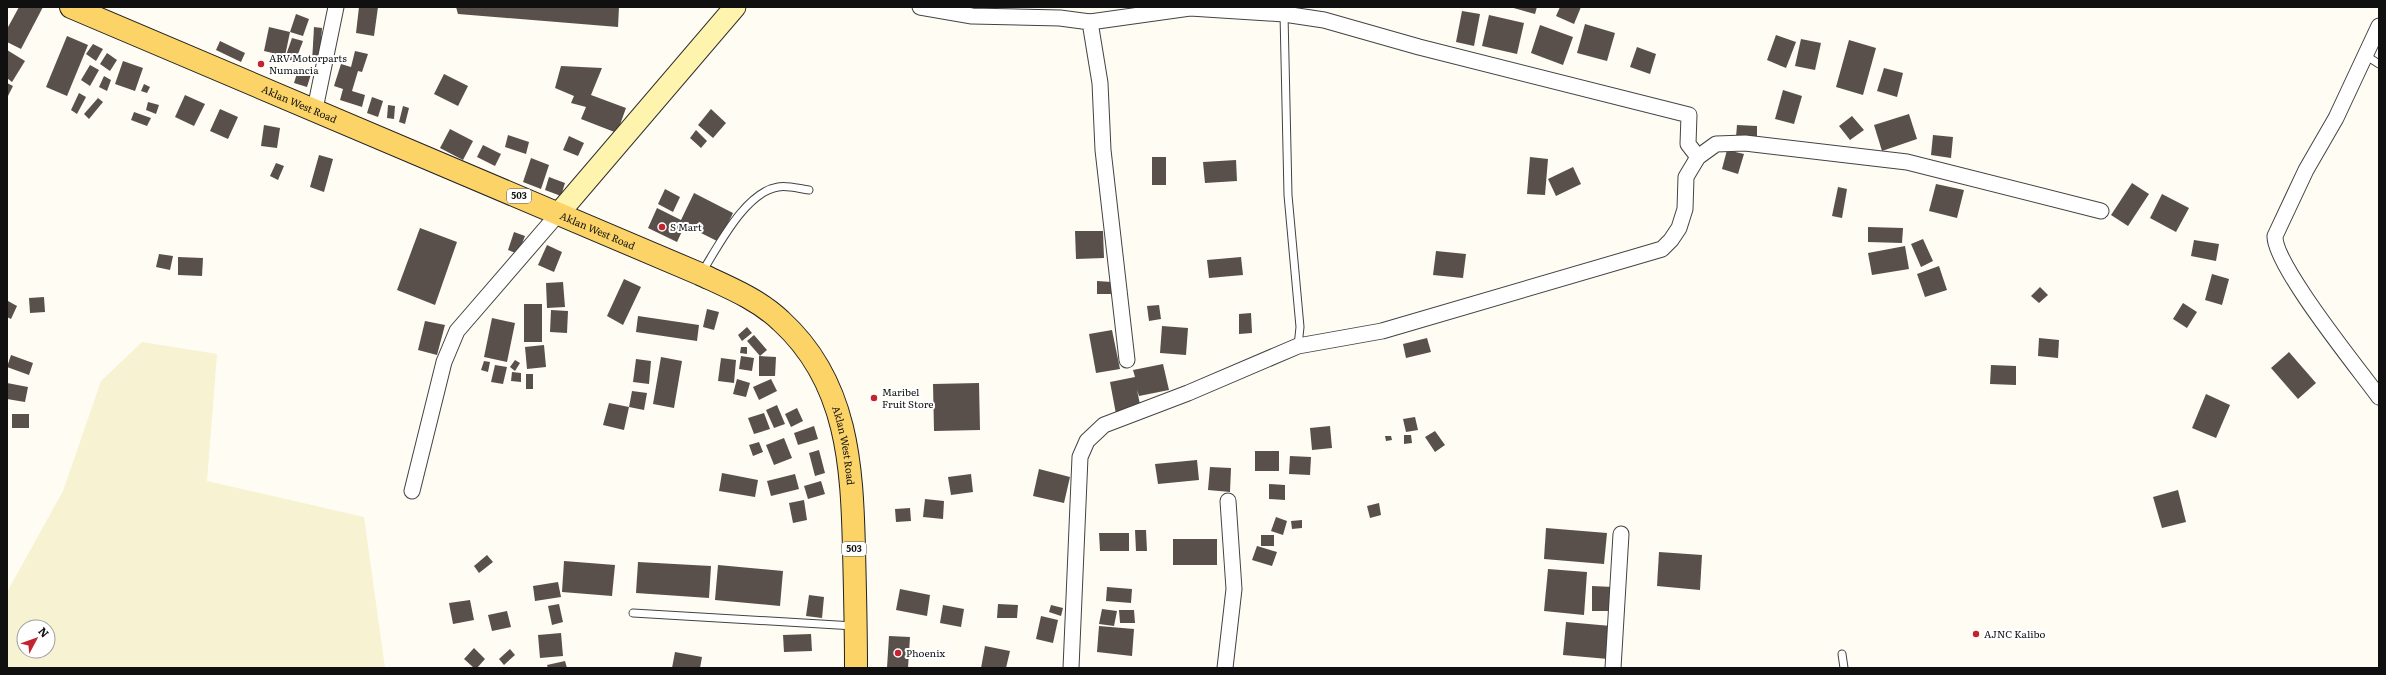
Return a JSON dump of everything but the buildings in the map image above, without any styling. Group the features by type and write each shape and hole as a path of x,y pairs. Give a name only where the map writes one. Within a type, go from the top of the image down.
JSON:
{"main road":[{"name":"Aklan West Road","path":"71,7 315,109 700,274 756,302 781,320 802,342 822,373 842,423 848,451 852,496 856,668"}],"street":[{"path":"315,109 336,7"},
{"path":"412,491 444,362 457,331 735,7"},
{"path":"920,7 972,16 1060,18 1090,22 1190,8 1284,14 1324,20 1426,49 1690,115 1688,144 1698,157"},
{"path":"1090,22 1100,83 1103,150 1127,360"},
{"path":"2379,26 2336,118 2306,170 2275,236 2275,243 2290,275 2379,397"},
{"path":"1071,668 1080,457 1087,441 1104,425 1188,393 1298,346 1382,331 1662,249 1671,240 1679,228 1686,209 1686,177 1698,157 1716,144 1745,143 1907,162 2101,211"},
{"path":"1225,668 1234,589 1228,501"},
{"path":"1613,668 1621,534"}],"lane":[{"path":"1284,14 1288,195 1300,327 1298,346"},
{"path":"2365,55 2379,64"},
{"path":"700,274 737,218 755,198 778,187 809,190"},
{"path":"633,613 856,626"},
{"path":"1842,654 1844,668"}],"shaded area":[{"path":"142,342 217,354 207,481 364,517 385,668 7,668 7,592 63,491 101,381"}],"place":[{"name":"ARV Motorparts Numancia","path":"261,64"},
{"name":"S Mart","path":"662,227"},
{"name":"Maribel Fruit Store","path":"874,398"},
{"name":"AJNC Kalibo","path":"1976,634"},
{"name":"Phoenix","path":"898,653"}]}
